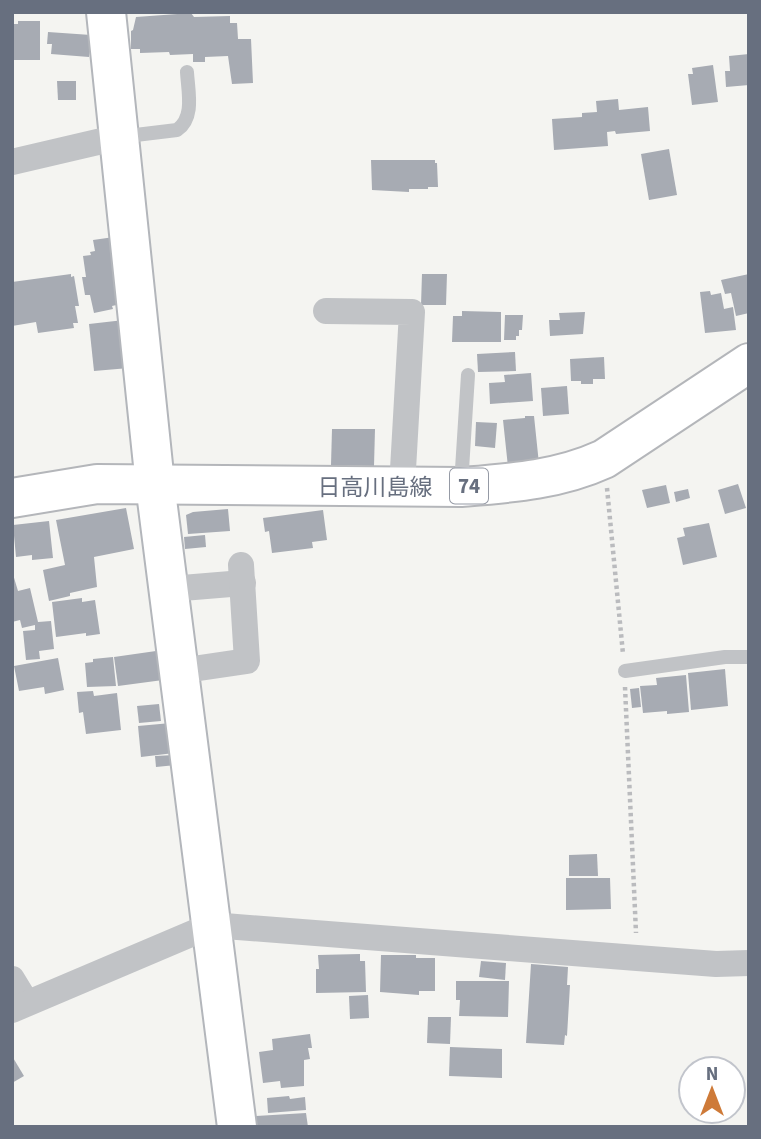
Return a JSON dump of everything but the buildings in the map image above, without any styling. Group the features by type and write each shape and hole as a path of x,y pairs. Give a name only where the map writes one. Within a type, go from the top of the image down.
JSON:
{"street":[{"path":"106,12 155,484 237,1127"},
{"path":"12,162 118,137"},
{"path":"326,312 412,312 402,487"},
{"name":"日高川島線","path":"12,498 97,484 461,487 518,483 554,477 583,469 604,459 749,363"},
{"path":"170,589 242,574 247,661 179,671"},
{"path":"12,979 19,1006 212,925 716,964 749,963"}],"lane":[{"path":"118,137 177,130 184,125 189,114 187,72"},
{"path":"461,487 468,375"},
{"path":"625,671 725,657 749,657"}],"path":[{"path":"604,459 625,671 637,958"}]}
